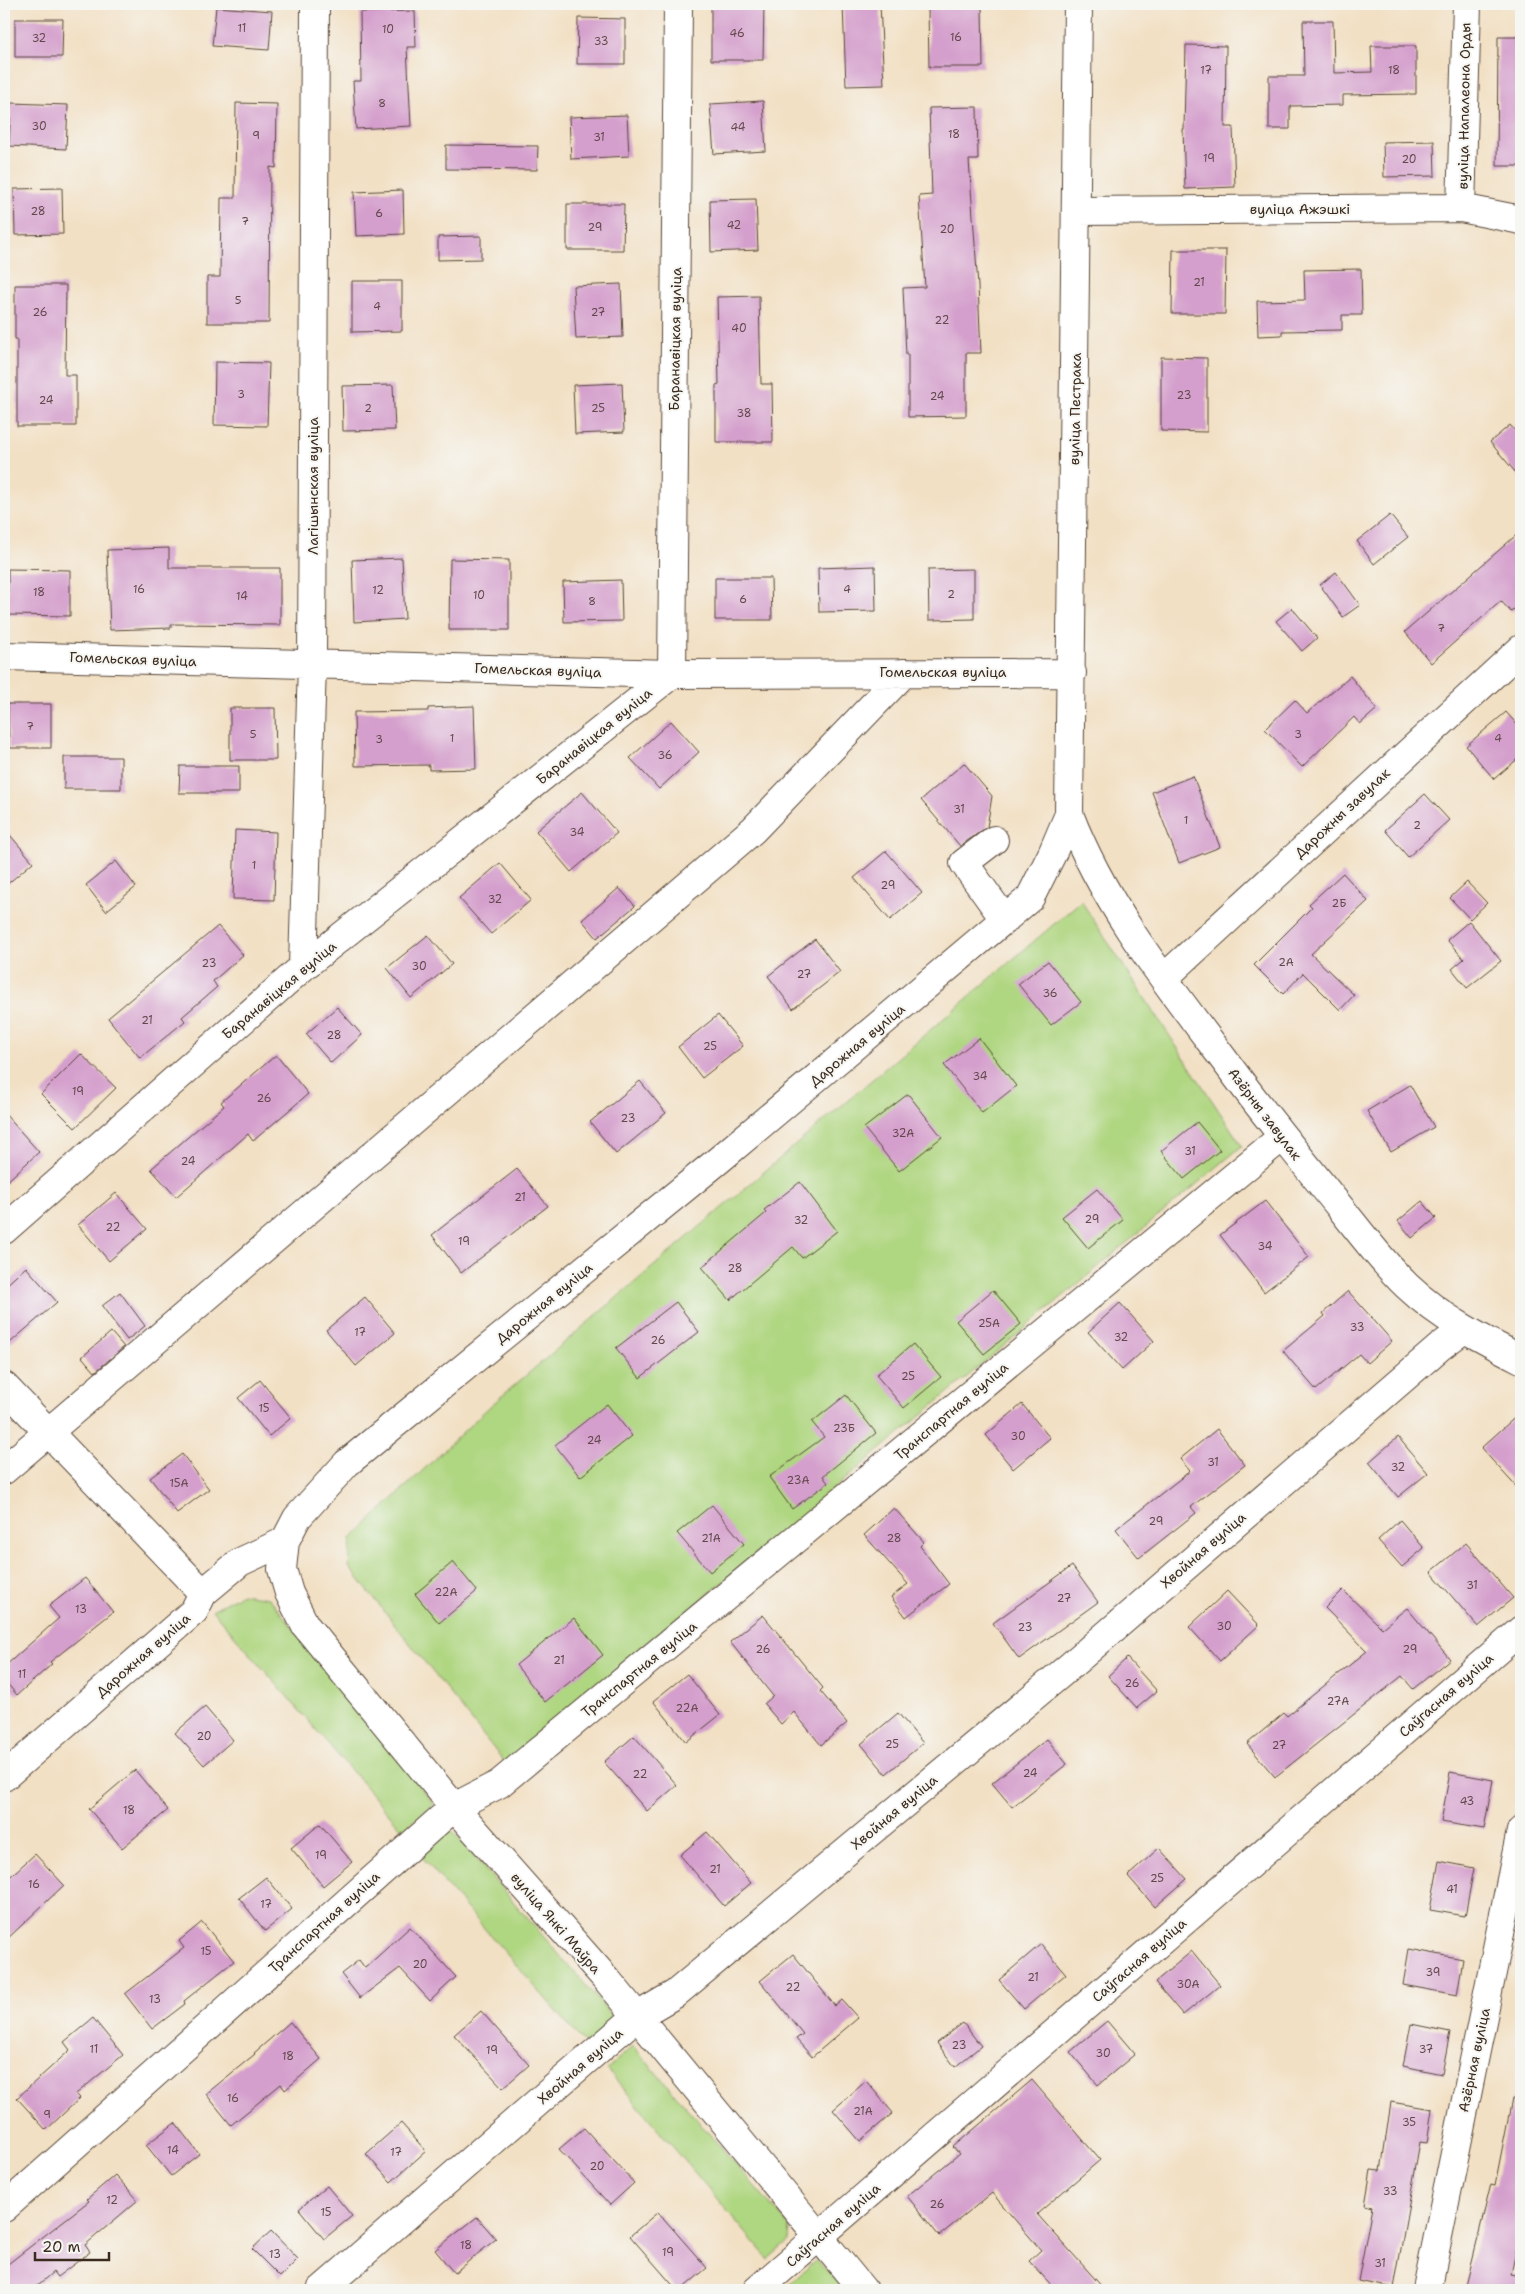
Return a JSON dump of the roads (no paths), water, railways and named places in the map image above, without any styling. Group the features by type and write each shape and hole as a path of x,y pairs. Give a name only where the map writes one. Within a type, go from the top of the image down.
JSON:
{"street":[{"name":"Лагішынская вуліца","path":"303,967 312,664 315,4"},
{"name":"Баранавіцкая вуліца","path":"4,1230 303,967 672,674 678,4"},
{"name":"вуліца Пестрака","path":"1069,814 1078,4"},
{"name":"вуліца Напалеона Орды","path":"1462,208 1467,4"},
{"name":"вуліца Ажэшкі","path":"1077,211 1462,208 1521,220"},
{"name":"Дарожны завулак","path":"1164,978 1521,649"},
{"name":"Гомельская вуліца","path":"4,656 672,674 1072,673"},
{"path":"4,1470 753,830 904,673"},
{"name":"Азёрны завулак","path":"1069,814 1083,851 1103,889 1164,978 1282,1137 1362,1235 1406,1285 1440,1314 1521,1359"},
{"name":"Дарожная вуліца","path":"4,1777 194,1611 203,1593 240,1562 285,1541 297,1518 347,1463 720,1159 1030,898 1069,814"},
{"path":"994,840 964,863 1005,920"},
{"name":"Транспартная вуліца","path":"4,2208 454,1807 499,1784 1282,1137"},
{"name":"Хвойная вуліца","path":"321,2290 636,2017 675,1994 698,1975 1061,1673 1433,1352 1464,1329"},
{"path":"4,1386 203,1593"},
{"name":"вуліца Янкі Маўра","path":"285,1541 282,1569 289,1593 305,1625 454,1807 608,1981 818,2238 863,2290"},
{"name":"Саўгасная вуліца","path":"757,2290 1521,1630"},
{"name":"Азёрная вуліца","path":"1427,2290 1521,1830"}]}
